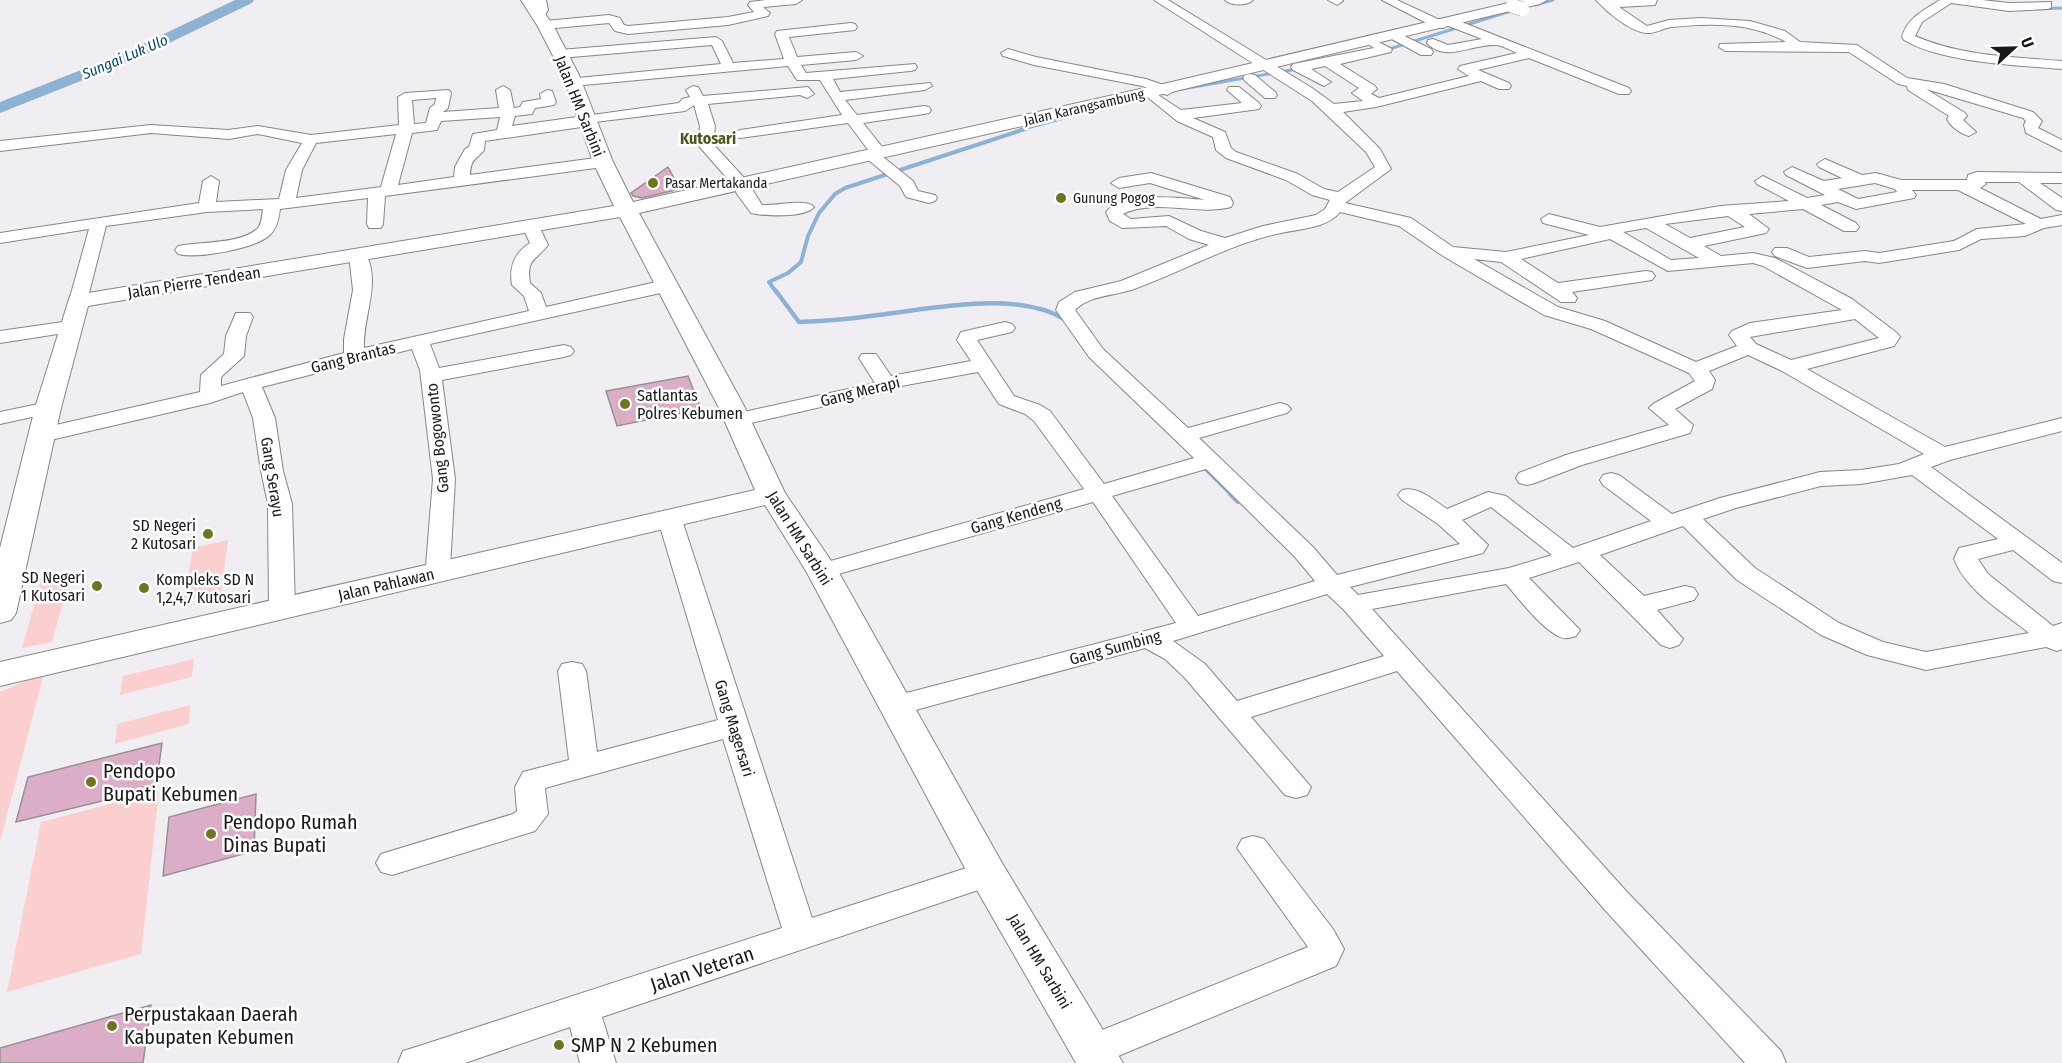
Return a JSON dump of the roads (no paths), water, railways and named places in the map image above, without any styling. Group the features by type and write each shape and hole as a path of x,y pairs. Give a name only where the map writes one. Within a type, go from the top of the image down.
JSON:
{"main road":[{"name":"Jalan HM Sarbini","path":"528,0 541,14 573,82 603,162 626,210 738,420 772,495 822,571 988,874 1097,1057"},
{"name":"Jalan Karangsambung","path":"626,210 1157,94 1272,76 1435,34 1523,4"},
{"name":"Jalan Pierre Tendean","path":"78,301 626,210"},
{"path":"0,613 48,408 78,301"},
{"name":"Jalan Pahlawan","path":"0,674 772,495"},
{"path":"0,689 39,665"}],"street":[{"path":"796,0 754,5 782,34 792,62 802,78 910,67"},
{"path":"1160,0 1272,76 1302,86 1332,109 1377,155 1383,169 1337,202 1328,215 1321,219 1269,230 1225,244 1127,285 1082,296 1066,306 1065,310 1096,353 1183,436 1203,462 1304,552 1323,587 1353,604 1616,901 1768,1063"},
{"path":"1231,0 1247,0"},
{"path":"1388,0 1435,34 1445,49 1498,41"},
{"path":"1605,1 1646,3 1651,0"},
{"path":"2031,0 2055,6"},
{"path":"1605,1 1641,33 1658,29 1666,24 1734,23 1778,32 1799,46"},
{"path":"2055,6 2017,7 1948,1 1914,22 1908,37 1958,52 2062,65"},
{"path":"541,14 609,19 616,21 619,28 628,30 728,21 765,15 810,14 819,22 844,28 782,34"},
{"path":"1435,34 1498,41 1624,91"},
{"path":"1435,34 1475,44"},
{"path":"560,54 716,41 729,68"},
{"path":"1725,47 1799,46 1854,49 1960,116 1954,120 1969,132"},
{"path":"1302,86 1324,83 1298,67 1329,63 1368,52"},
{"path":"1008,53 1034,61 1146,83 1179,115 1220,135 1224,150 1231,155 1292,177 1337,202 1401,220 1449,252 1551,311 1598,325 1696,369 1705,380 1705,385 1660,408 1682,425 1682,428 1574,460 1527,478"},
{"path":"1504,86 1465,69 1530,54"},
{"path":"573,82 856,56"},
{"path":"1329,63 1370,88 1359,93 1376,103"},
{"path":"684,72 695,96 700,101 709,132 705,139 706,145 741,184 757,209 775,211 806,207"},
{"path":"824,76 875,154 908,184 912,194 929,198"},
{"path":"1332,109 1376,103 1481,77"},
{"path":"1903,81 1940,87 2028,115 2035,121 2031,130 2062,146"},
{"path":"836,97 925,86"},
{"path":"462,181 466,159 470,152 476,150 478,137 685,107 687,102 803,90 807,94"},
{"path":"1179,115 1254,106 1254,103 1234,90"},
{"path":"0,145 151,129 228,135 258,130 311,140 406,130 432,127 444,93 406,96 405,108 408,116 406,130 382,192 375,225"},
{"path":"438,113 505,101 527,111 528,105 549,102 547,94"},
{"path":"764,94 772,102 787,109 816,110"},
{"path":"503,132 505,101"},
{"path":"740,134 924,110"},
{"path":"0,145 38,128"},
{"path":"184,250 258,238 269,225 288,189 296,161 311,140"},
{"path":"0,238 207,207 279,204 603,162"},
{"path":"1825,164 1858,180"},
{"path":"1792,172 1856,204 1908,195 1900,185"},
{"path":"1821,186 1876,178 1900,185 1978,184 1974,178 1977,177 2062,178"},
{"path":"2022,177 2062,206"},
{"path":"1119,183 1151,178 1224,200 1225,203 1218,205 1163,203 1127,207 1114,212 1120,220 1128,224 1169,221 1195,235 1225,244"},
{"path":"207,207 211,181"},
{"path":"1763,181 1850,227"},
{"path":"1961,185 2039,224"},
{"path":"1605,232 1648,222 1732,211 1778,208 1801,202 1840,197"},
{"path":"1688,244 1760,229 1732,211"},
{"path":"1549,219 1605,232 1668,266 1753,258 1803,248"},
{"path":"1781,252 1806,263 1865,256 1879,258 1959,245 1977,234 2025,231 2039,224 2062,220"},
{"path":"78,301 99,222"},
{"path":"1648,222 1718,261"},
{"path":"531,226 539,245 525,254 518,272 521,285 532,293 539,313"},
{"path":"1467,262 1602,238 1605,232"},
{"path":"1449,252 1499,256 1555,289 1575,304"},
{"path":"355,357 353,338 363,288 363,274 358,255"},
{"path":"1753,258 1777,266 1845,303 1890,337 1887,342 1789,368"},
{"path":"1555,289 1595,284 1610,295 1630,295 1631,291 1617,281 1646,276"},
{"name":"Gang Brantas","path":"42,435 210,397 419,341 665,286"},
{"path":"1859,313 1750,329 1739,335 1749,348 1789,368 1942,455"},
{"path":"210,397 211,375 234,356 236,336 243,317"},
{"path":"0,338 70,327"},
{"path":"1005,328 967,338 1006,400 1011,404 1030,407 1042,416 1192,627"},
{"name":"Gang Bogowonto","path":"419,341 430,376 445,493 438,568 434,572"},
{"path":"1696,369 1749,348"},
{"path":"430,376 463,378 564,351"},
{"path":"869,358 888,386"},
{"name":"Gang Merapi","path":"738,420 888,386 894,381 983,365"},
{"name":"Gang Serayu","path":"251,385 264,418 272,471 280,504 282,608"},
{"path":"0,418 48,408"},
{"path":"1183,436 1280,409"},
{"path":"1353,604 1512,575 1577,555 1728,502 1820,479 1861,477 1915,466 1942,455 2062,424"},
{"name":"Gang Kendeng","path":"822,571 1203,462"},
{"path":"1915,466 2062,575"},
{"path":"1611,480 1677,520 1771,592 1830,629 1876,649 1926,660 2058,638"},
{"path":"1410,495 1446,519 1488,499 1495,500 1577,555 1639,606 1670,639"},
{"name":"Gang Sumbing","path":"897,705 1192,627 1323,587 1475,547 1476,544 1446,519"},
{"name":"Gang Magersari","path":"670,520 801,936"},
{"path":"2016,542 1968,553 1966,559 1970,569 1979,580 2058,638"},
{"path":"1512,575 1542,608 1567,630"},
{"path":"1639,606 1685,594"},
{"path":"1148,638 1174,653 1195,671 1296,787"},
{"path":"1231,713 1403,659"},
{"path":"572,671 584,766"},
{"path":"392,863 524,823 533,814 529,785 533,780 733,726"},
{"path":"1097,1057 1324,956 1327,949 1321,939 1253,848"},
{"name":"Jalan Veteran","path":"416,1063 988,874"},
{"path":"582,1008 598,1063"}],"waterway":[{"name":"Sungai Luk Ulo","path":"0,108 130,56 247,0"},
{"path":"1535,5 1553,0"},
{"path":"2037,9 2062,8"},
{"path":"1386,50 1514,10"},
{"path":"1182,89 1297,69"},
{"path":"1020,130 1115,104"},
{"path":"777,293 769,282 788,273 801,262 808,236 819,213 835,194 845,188 1025,129"},
{"path":"776,291 799,322 998,303 1045,310 1064,319"},
{"path":"1202,465 1238,501"}],"place":[{"name":"Pasar Mertakanda","path":"653,183"},
{"name":"Gunung Pogog","path":"1061,198"},
{"name":"Satlantas Polres Kebumen","path":"625,404"},
{"name":"SD Negeri 2 Kutosari","path":"208,534"},
{"name":"SD Negeri 1 Kutosari","path":"97,586"},
{"name":"Kompleks SD N 1,2,4,7 Kutosari","path":"144,588"},
{"name":"Pendopo Bupati Kebumen","path":"91,782"},
{"name":"Pendopo Rumah Dinas Bupati","path":"211,834"},
{"name":"Perpustakaan Daerah Kabupaten Kebumen","path":"112,1026"},
{"name":"SMP N 2 Kebumen","path":"559,1045"}],"district":[{"name":"Kutosari","path":"708,138"}]}
